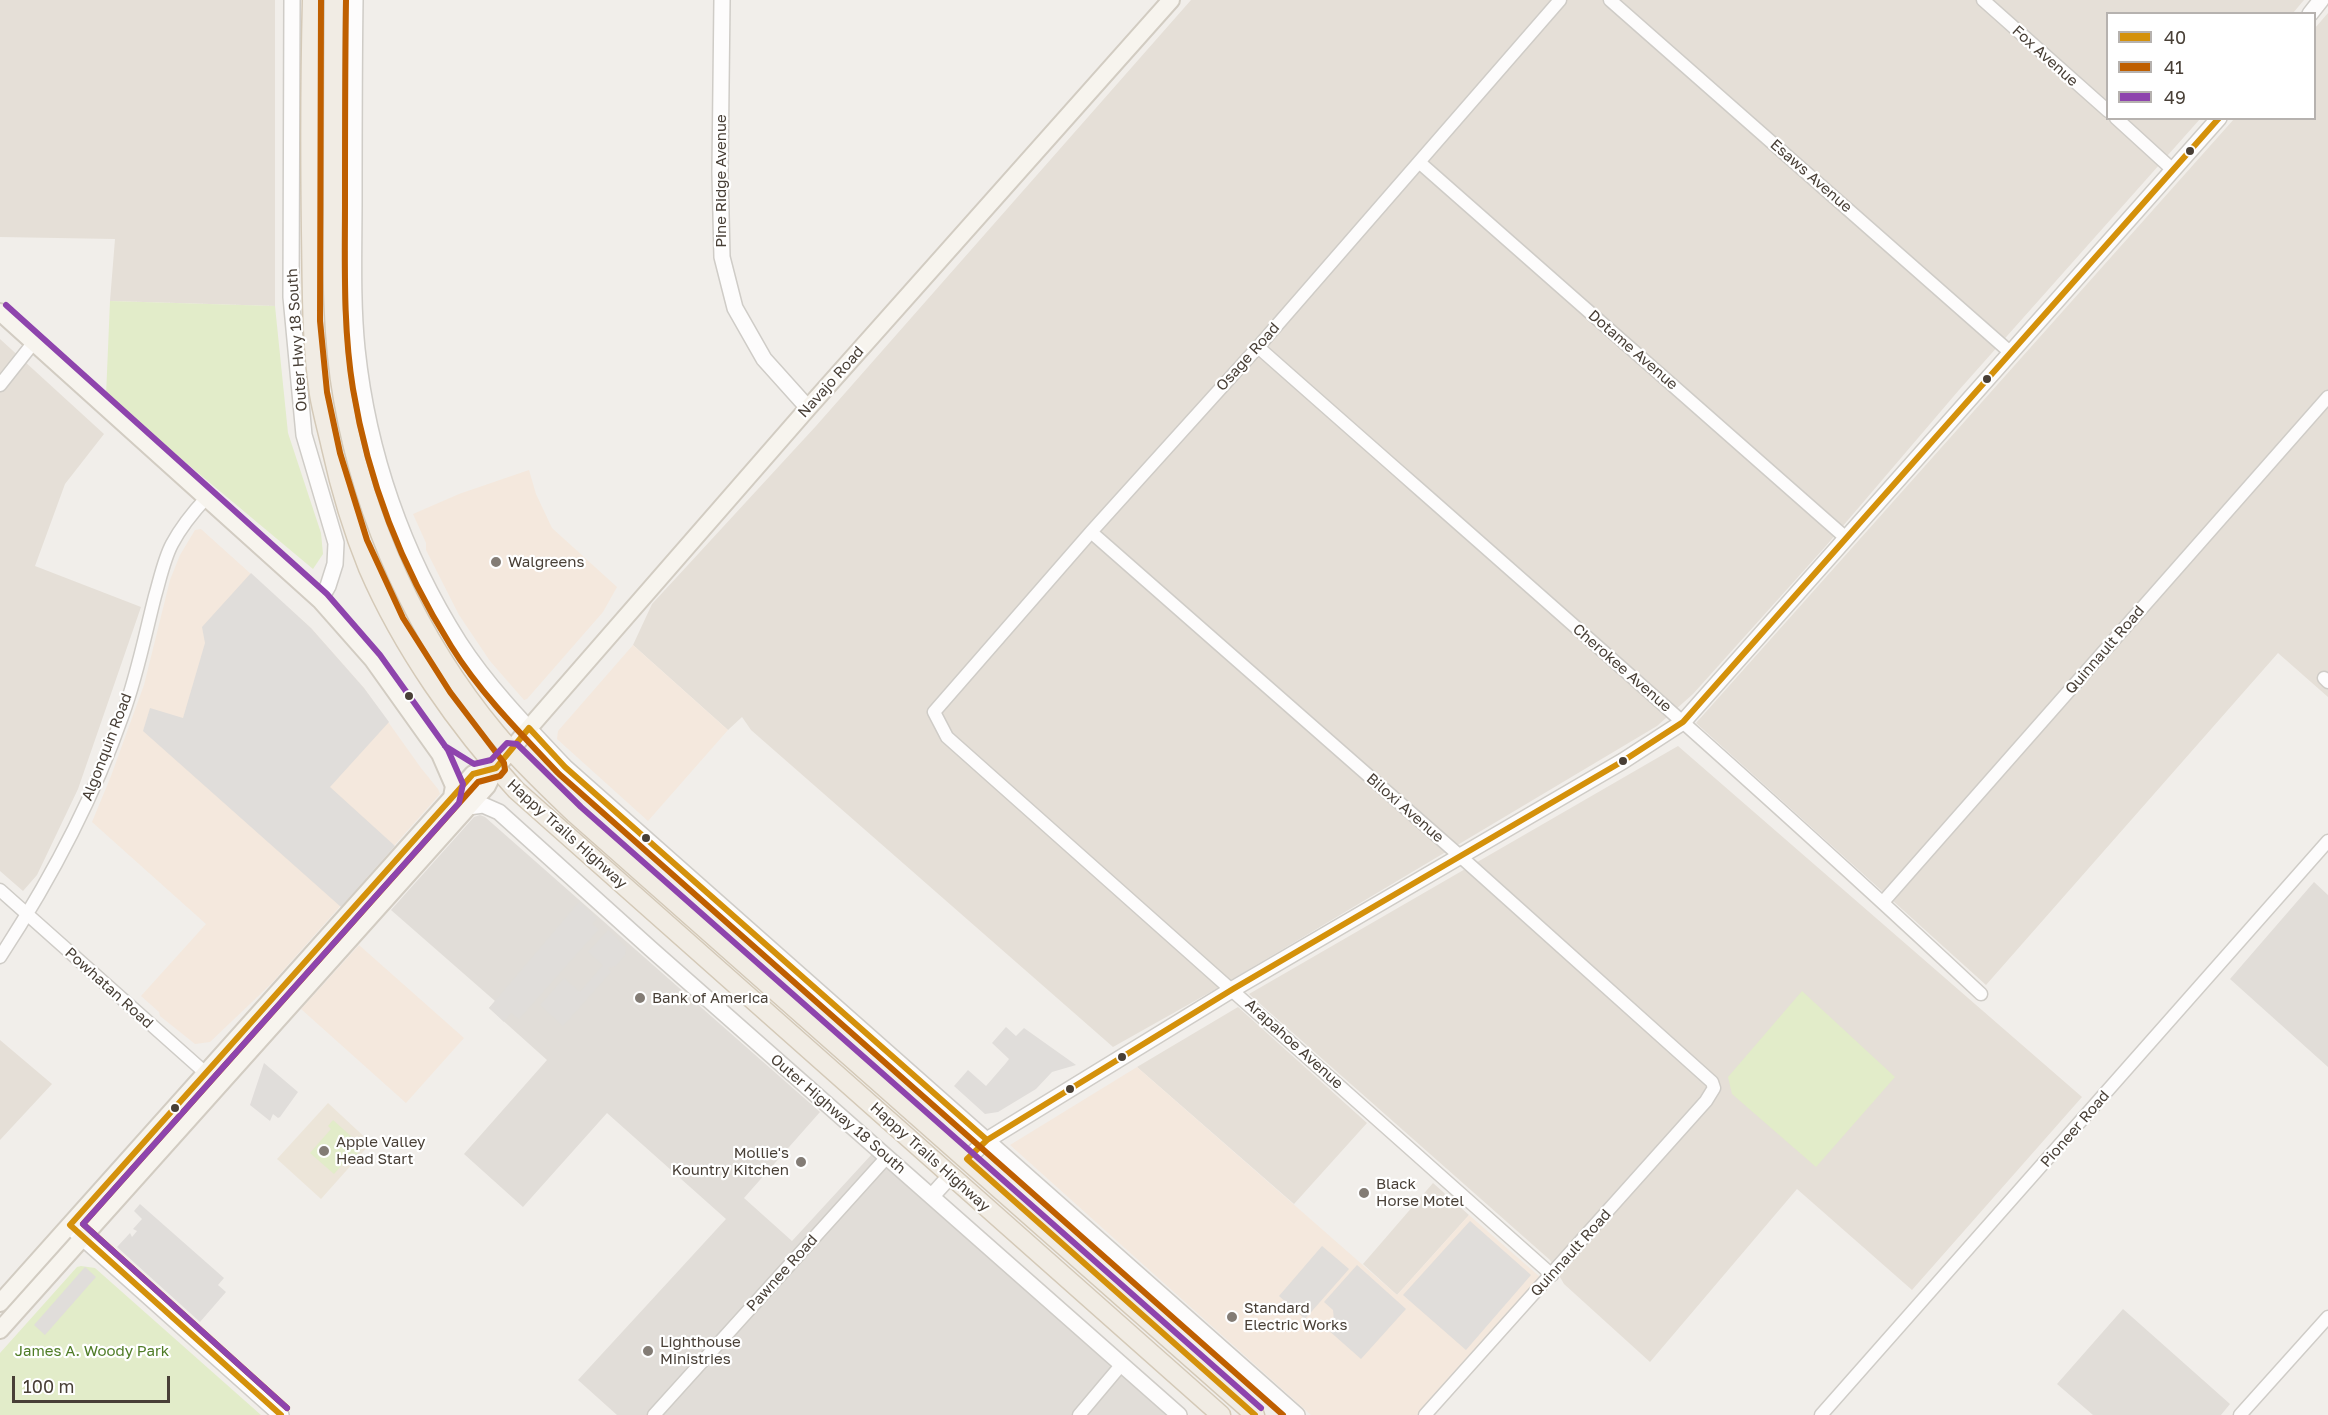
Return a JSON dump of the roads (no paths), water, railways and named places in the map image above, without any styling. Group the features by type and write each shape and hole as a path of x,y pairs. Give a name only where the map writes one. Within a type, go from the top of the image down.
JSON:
{"main road":[{"name":"Happy Trails Highway","path":"312,0 309,102 312,338 319,397 353,528 368,568 385,603 436,690 466,732 516,790 1221,1415"},
{"name":"Happy Trails Highway","path":"334,0 333,239 336,348 343,399 356,458 369,502 391,561 413,608 462,688 511,751 575,814 1255,1415"},
{"name":"Navajo Road","path":"0,1330 487,786 496,768 529,728 808,408 1171,0"},
{"path":"0,312 320,600 373,660 441,754 454,786 452,797"},
{"path":"441,754 473,774"},
{"path":"0,1302 473,774 496,768"},
{"path":"849,1086 873,1095 948,1160 967,1159"},
{"path":"950,1176 958,1173 968,1174 1040,1236 1058,1241"}],"street":[{"name":"Outer Hwy 18 South","path":"292,0 291,297 304,435 336,543 335,564 328,586 320,600"},
{"path":"355,0 354,295 357,349 365,403 374,446 390,498 423,579 461,644 486,679 565,767 1297,1415"},
{"name":"Pine Ridge Avenue","path":"722,0 720,172 722,257 735,308 764,359 808,408"},
{"name":"Osage Road","path":"934,712 1091,532 1258,347 1560,0"},
{"name":"Esaws Avenue","path":"1610,0 2011,353"},
{"name":"Fox Avenue","path":"1983,0 2106,109"},
{"path":"2312,12 2321,0"},
{"path":"2118,120 2173,170"},
{"path":"967,1159 987,1140 1233,989 1623,761 1683,722 2217,120"},
{"name":"Dotame Avenue","path":"1419,162 1846,538"},
{"path":"0,385 34,342"},
{"name":"Cherokee Avenue","path":"1258,347 1683,722 1883,902 1981,994"},
{"name":"Quinnault Road","path":"1883,902 2328,397"},
{"name":"Algonquin Road","path":"0,957 28,914 80,817 104,764 125,710 159,581 172,544 194,511 207,497"},
{"name":"Biloxi Avenue","path":"1091,532 1709,1077 1714,1088"},
{"name":"Arapahoe Avenue","path":"934,712 947,737 1552,1275"},
{"path":"487,786 499,812"},
{"path":"468,807 483,805 499,812"},
{"name":"Outer Highway 18 South","path":"499,812 1179,1415"},
{"name":"Pioneer Road","path":"1821,1415 2328,841"},
{"name":"Powhatan Road","path":"0,890 219,1085"},
{"name":"Quinnault Road","path":"1425,1415 1706,1101 1714,1088"},
{"name":"Pawnee Road","path":"654,1415 887,1157"},
{"path":"932,1196 950,1176"},
{"path":"70,1225 281,1415"},
{"path":"2240,1415 2328,1317"},
{"path":"1079,1415 1122,1365"}],"place":[{"name":"Walgreens","path":"496,562"},
{"name":"Bank of America","path":"640,998"},
{"name":"Apple Valley Head Start","path":"324,1151"},
{"name":"Mollie's Kountry Kitchen","path":"801,1162"},
{"name":"Black Horse Motel","path":"1364,1193"},
{"name":"Standard Electric Works","path":"1232,1317"},
{"name":"Lighthouse Ministries","path":"648,1351"}],"park label":[{"name":"James A. Woody Park","path":"92,1351"}]}
